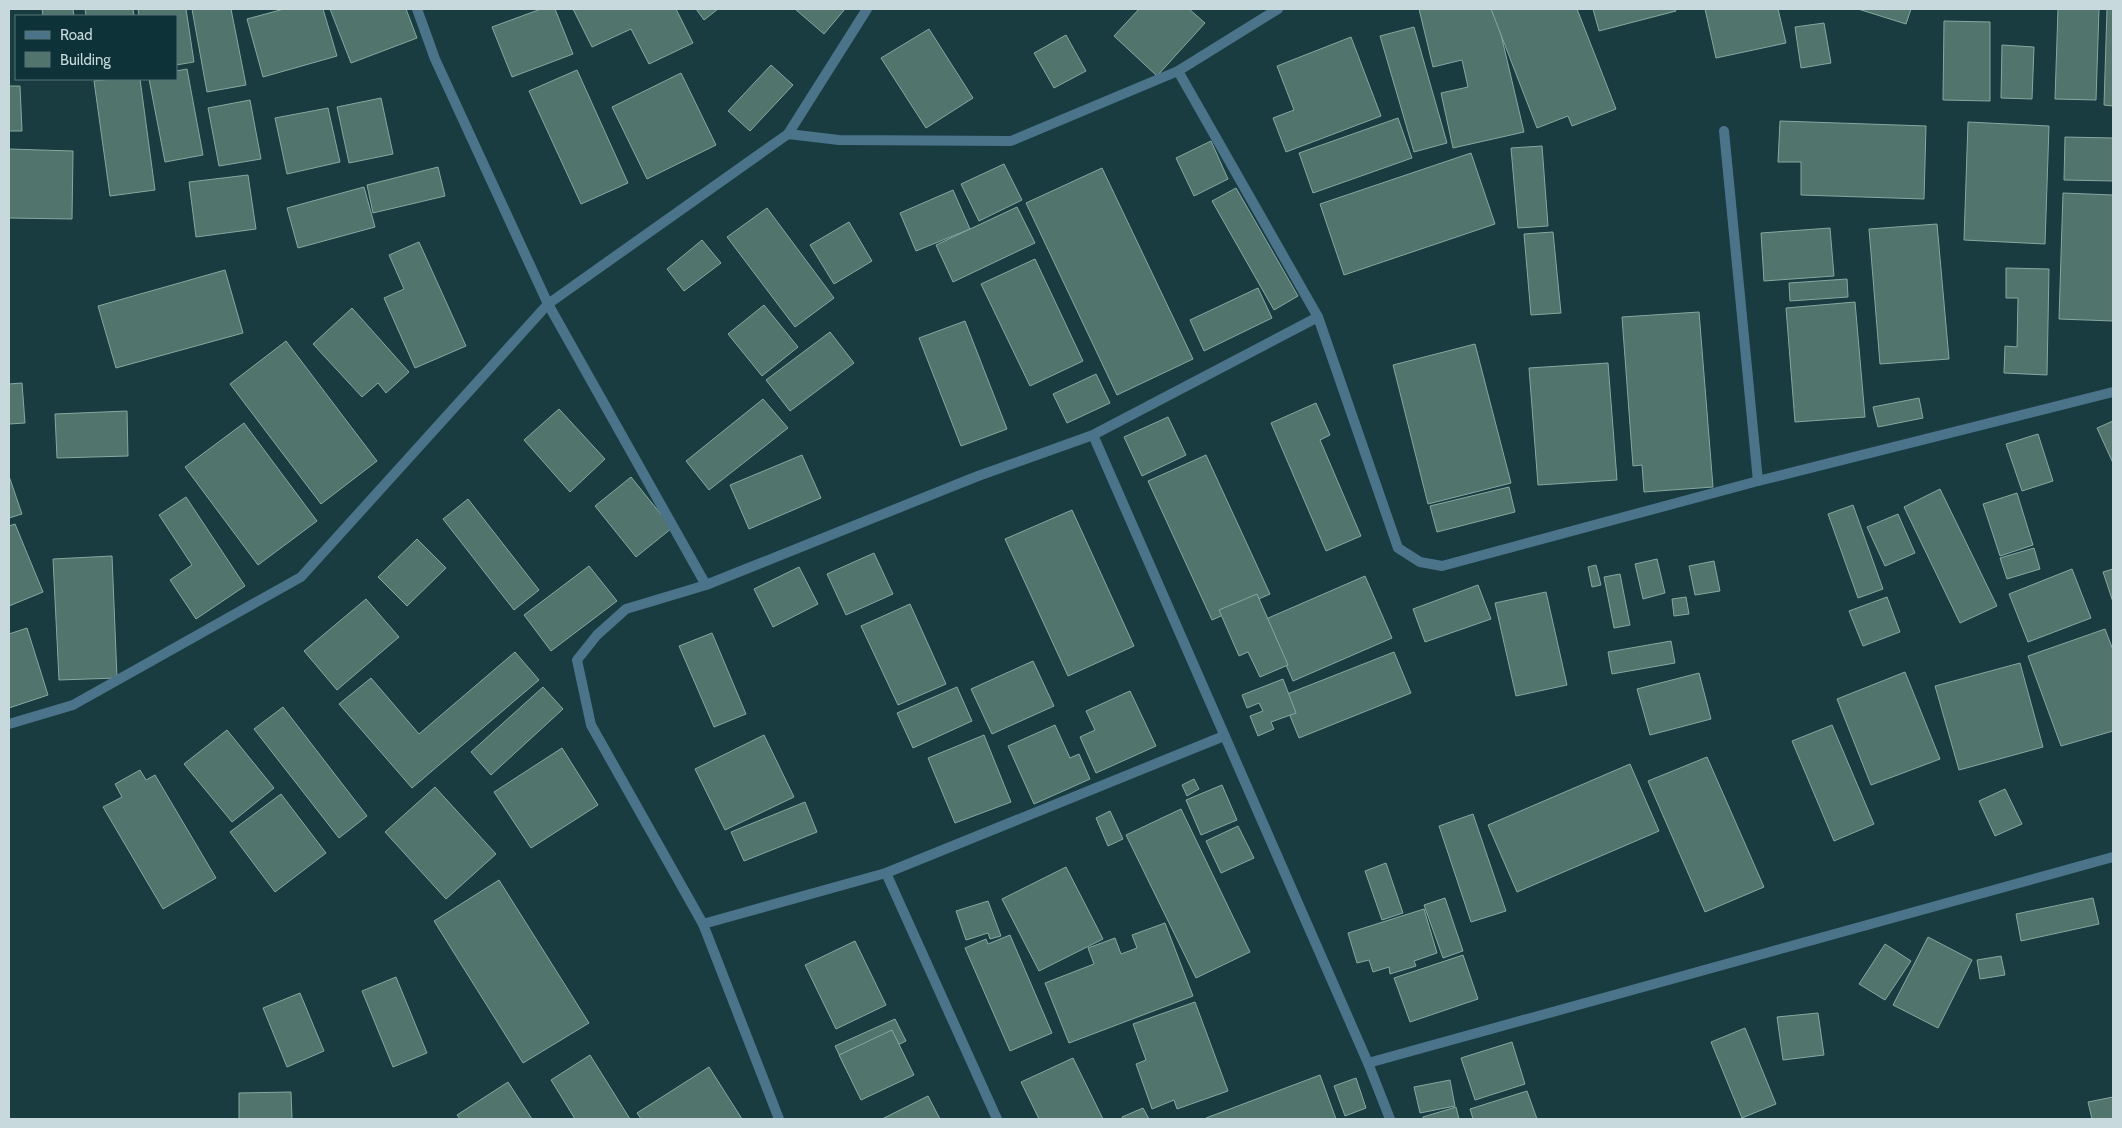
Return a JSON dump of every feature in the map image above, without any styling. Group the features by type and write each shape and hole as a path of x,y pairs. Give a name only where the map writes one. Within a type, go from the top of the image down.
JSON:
{"street":[{"path":"418,9 435,60 548,304 706,585"},
{"path":"9,724 74,705 301,577 548,304 788,134 867,9"},
{"path":"788,134 839,140 1010,141 1178,71 1278,9"},
{"path":"1178,71 1318,317 1398,548 1420,562 1442,566 1758,481 2113,392"},
{"path":"1724,131 1758,481"},
{"path":"780,1119 703,924 591,724 577,660 597,635 626,609 706,585 978,476 1093,435 1318,317"},
{"path":"1093,435 1368,1063 1390,1119"},
{"path":"703,924 886,873 1224,736"},
{"path":"1368,1063 2113,856"},
{"path":"886,873 997,1119"}],"building":[{"path":"42,9 73,9 74,15 43,15"},
{"path":"85,9 133,9 134,15 86,15"},
{"path":"138,9 186,9 194,62 178,65 178,15 139,15"},
{"path":"192,9 231,9 246,85 207,92"},
{"path":"284,9 323,9 337,56 263,77 247,19"},
{"path":"330,9 406,9 417,38 351,63"},
{"path":"541,9 555,9 573,54 512,77 492,27"},
{"path":"573,9 676,9 693,43 649,64 631,29 592,47"},
{"path":"696,9 718,9 704,20"},
{"path":"795,9 845,9 824,34"},
{"path":"1139,9 1189,9 1205,23 1157,76 1114,36"},
{"path":"1419,9 1495,9 1524,132 1453,148 1441,93 1468,87 1462,60 1433,67"},
{"path":"1491,9 1577,9 1616,109 1572,126 1568,116 1537,128"},
{"path":"1593,9 1675,9 1676,11 1599,31"},
{"path":"1705,9 1778,9 1786,43 1716,58"},
{"path":"1858,9 1911,9 1906,24"},
{"path":"2058,9 2099,9 2096,100 2055,99"},
{"path":"2107,9 2113,9 2113,106 2104,105"},
{"path":"1944,21 1990,22 1990,101 1943,100"},
{"path":"1824,23 1831,63 1801,68 1795,27"},
{"path":"1414,27 1447,143 1414,152 1380,36"},
{"path":"929,29 973,98 926,128 881,58"},
{"path":"1066,35 1086,71 1054,88 1034,53"},
{"path":"1351,37 1381,116 1286,152 1273,118 1294,110 1277,66"},
{"path":"2002,45 2034,47 2032,99 2001,98"},
{"path":"771,65 793,85 750,131 728,111"},
{"path":"187,69 203,155 165,162 149,80 178,80 178,71"},
{"path":"577,70 628,183 581,204 529,91"},
{"path":"681,73 716,145 647,179 612,107"},
{"path":"140,80 155,190 110,196 94,81"},
{"path":"9,86 20,86 22,131 9,131"},
{"path":"381,98 393,154 349,163 337,107"},
{"path":"250,100 261,159 219,166 208,108"},
{"path":"328,108 340,162 287,174 275,118"},
{"path":"1398,118 1412,158 1313,193 1299,153"},
{"path":"1780,121 1926,126 1924,199 1801,195 1801,162 1778,162"},
{"path":"1968,122 2049,126 2045,244 1964,240"},
{"path":"2065,137 2113,138 2113,181 2064,180"},
{"path":"1211,141 1228,179 1194,196 1176,158"},
{"path":"1542,146 1548,226 1518,228 1511,148"},
{"path":"9,149 73,151 72,219 9,218"},
{"path":"1471,153 1495,224 1344,275 1320,204"},
{"path":"1004,164 1022,200 979,221 961,184"},
{"path":"438,167 445,196 373,213 367,185"},
{"path":"1102,168 1193,359 1117,395 1026,203"},
{"path":"248,175 256,229 196,237 189,182"},
{"path":"364,187 375,227 298,248 287,208"},
{"path":"1236,188 1298,296 1274,310 1212,201"},
{"path":"953,190 970,229 916,251 900,213"},
{"path":"2063,193 2113,195 2113,321 2059,319"},
{"path":"1017,207 1035,243 953,282 936,245"},
{"path":"767,208 834,298 795,327 727,237"},
{"path":"849,222 872,261 834,284 810,245"},
{"path":"1937,224 1949,359 1880,364 1869,229"},
{"path":"1830,228 1834,276 1764,281 1761,233"},
{"path":"1553,232 1561,313 1531,315 1524,234"},
{"path":"702,240 721,263 684,291 667,269"},
{"path":"419,242 466,346 415,368 384,298 404,289 389,255"},
{"path":"1035,259 1083,361 1030,386 981,284"},
{"path":"2006,268 2049,269 2047,375 2004,373 2005,346 2017,347 2018,298 2006,298"},
{"path":"225,270 243,333 116,368 98,306"},
{"path":"1847,279 1848,297 1790,301 1789,283"},
{"path":"1258,288 1272,318 1204,351 1190,320"},
{"path":"1855,302 1865,417 1795,422 1786,308"},
{"path":"764,305 798,347 762,376 728,334"},
{"path":"352,308 409,372 386,393 378,383 362,397 313,344"},
{"path":"1699,312 1713,487 1644,492 1642,465 1633,466 1622,317"},
{"path":"965,321 1007,429 961,446 919,338"},
{"path":"830,332 854,363 790,411 766,380"},
{"path":"286,341 377,461 321,504 230,384"},
{"path":"1475,344 1511,483 1428,504 1393,365"},
{"path":"1608,363 1617,480 1538,485 1529,368"},
{"path":"1096,374 1110,403 1067,423 1053,394"},
{"path":"22,383 25,423 9,424 9,384"},
{"path":"1919,398 1923,418 1878,427 1873,407"},
{"path":"763,399 788,428 709,490 686,461"},
{"path":"1316,403 1330,435 1320,440 1361,536 1326,551 1271,423"},
{"path":"559,409 605,459 570,492 524,440"},
{"path":"127,411 128,456 57,458 55,414"},
{"path":"1168,417 1186,455 1142,476 1124,437"},
{"path":"2113,421 2113,463 2097,428"},
{"path":"244,423 317,521 258,565 185,467"},
{"path":"2038,434 2053,481 2022,491 2006,444"},
{"path":"802,455 821,498 749,529 730,485"},
{"path":"1206,455 1270,594 1212,620 1148,481"},
{"path":"9,476 22,514 9,518"},
{"path":"631,477 672,528 636,557 595,506"},
{"path":"1509,487 1515,512 1437,532 1430,506"},
{"path":"1940,489 1997,606 1960,623 1904,507"},
{"path":"2017,493 2033,545 2000,556 1983,504"},
{"path":"186,497 245,586 196,619 170,580 192,565 159,515"},
{"path":"468,499 539,590 514,610 443,519"},
{"path":"1853,505 1883,589 1858,598 1828,514"},
{"path":"1072,510 1134,646 1068,676 1005,539"},
{"path":"1898,514 1915,553 1885,566 1867,527"},
{"path":"15,524 43,592 9,606 9,526"},
{"path":"417,539 446,568 407,606 378,577"},
{"path":"2034,548 2040,569 2007,579 2000,558"},
{"path":"874,553 893,594 846,615 827,574"},
{"path":"112,556 117,678 59,680 53,559"},
{"path":"1657,559 1665,593 1643,599 1635,564"},
{"path":"1714,561 1720,591 1695,595 1689,566"},
{"path":"1596,565 1601,585 1592,587 1588,567"},
{"path":"589,566 617,601 551,651 524,615"},
{"path":"799,567 818,604 773,627 754,589"},
{"path":"2072,569 2091,618 2028,642 2009,594"},
{"path":"2113,569 2113,602 2103,572"},
{"path":"1620,574 1630,625 1614,628 1604,577"},
{"path":"1365,576 1392,638 1293,681 1266,619"},
{"path":"1478,585 1491,619 1425,642 1413,609"},
{"path":"1546,592 1567,685 1516,696 1495,603"},
{"path":"1257,594 1288,665 1260,677 1248,652 1239,656 1219,610"},
{"path":"1686,597 1689,614 1674,616 1672,599"},
{"path":"1887,597 1900,632 1863,646 1849,611"},
{"path":"366,599 399,637 337,690 304,651"},
{"path":"910,604 946,684 898,705 861,626"},
{"path":"27,628 48,695 9,708 9,634"},
{"path":"2105,629 2113,650 2113,731 2061,746 2028,656"},
{"path":"712,633 746,714 714,727 679,646"},
{"path":"1671,641 1675,663 1612,674 1608,652"},
{"path":"515,652 539,680 412,788 339,704 371,678 419,734"},
{"path":"1394,652 1411,693 1299,738 1282,696"},
{"path":"1033,661 1054,706 992,734 971,689"},
{"path":"2020,663 2043,747 1959,770 1935,686"},
{"path":"1905,672 1940,759 1871,785 1837,699"},
{"path":"1699,673 1711,719 1650,735 1637,689"},
{"path":"1283,679 1296,713 1271,722 1274,729 1258,736 1250,716 1263,711 1259,703 1247,708 1242,695"},
{"path":"543,687 563,709 491,775 471,752"},
{"path":"957,687 972,721 913,748 897,713"},
{"path":"1130,691 1156,746 1096,773 1080,737 1095,730 1086,711"},
{"path":"283,707 367,816 339,838 254,729"},
{"path":"1055,725 1070,758 1079,754 1090,779 1034,804 1008,746"},
{"path":"1832,725 1874,824 1834,841 1792,741"},
{"path":"227,730 274,788 232,822 184,764"},
{"path":"764,735 794,797 725,830 695,769"},
{"path":"984,735 1011,802 955,823 928,758"},
{"path":"562,748 598,805 531,848 494,792"},
{"path":"1707,757 1764,887 1705,912 1648,781"},
{"path":"1630,764 1659,831 1517,892 1488,825"},
{"path":"140,770 146,780 155,775 216,878 163,909 103,807 122,797 115,784"},
{"path":"1194,779 1199,789 1187,796 1182,785"},
{"path":"1222,785 1237,820 1201,835 1186,800"},
{"path":"435,787 496,854 446,899 385,832"},
{"path":"2005,789 2022,824 1995,836 1979,801"},
{"path":"281,794 326,853 275,892 230,832"},
{"path":"805,802 817,832 744,861 731,832"},
{"path":"1181,809 1250,952 1196,978 1126,835"},
{"path":"1110,811 1123,839 1108,846 1096,818"},
{"path":"1473,814 1506,911 1471,922 1439,826"},
{"path":"1238,826 1254,858 1221,873 1206,841"},
{"path":"1386,863 1403,913 1382,920 1365,871"},
{"path":"1066,867 1103,939 1039,971 1002,899"},
{"path":"499,880 589,1023 523,1063 434,921"},
{"path":"1445,898 1463,951 1443,958 1424,905"},
{"path":"2093,898 2099,924 2021,941 2016,914"},
{"path":"988,901 1001,936 990,939 988,933 966,940 956,911"},
{"path":"1424,909 1437,953 1414,961 1416,966 1390,974 1389,967 1373,972 1369,960 1357,963 1348,933"},
{"path":"1165,923 1193,996 1069,1043 1045,983 1094,964 1088,948 1115,938 1121,954 1137,948 1132,935"},
{"path":"1010,935 1052,1033 1010,1051 965,948 986,939 988,944"},
{"path":"1928,937 1972,960 1938,1028 1893,1005"},
{"path":"855,941 886,1005 836,1029 805,965"},
{"path":"1885,944 1911,961 1885,1000 1859,984"},
{"path":"1463,955 1478,999 1410,1022 1394,978"},
{"path":"2001,956 2005,975 1980,979 1977,960"},
{"path":"396,977 427,1053 393,1067 362,991"},
{"path":"300,993 324,1051 287,1067 263,1008"},
{"path":"1195,1002 1228,1091 1177,1109 1174,1100 1152,1109 1136,1064 1146,1060 1133,1024"},
{"path":"1818,1013 1824,1055 1783,1060 1777,1017"},
{"path":"895,1019 906,1041 846,1069 835,1046"},
{"path":"1745,1028 1776,1104 1742,1118 1711,1042"},
{"path":"892,1030 914,1075 861,1100 839,1055"},
{"path":"1512,1042 1525,1084 1475,1100 1461,1058"},
{"path":"590,1055 630,1119 575,1119 551,1080"},
{"path":"1073,1058 1103,1119 1039,1119 1021,1082"},
{"path":"709,1067 742,1119 641,1119 637,1113"},
{"path":"1320,1075 1336,1119 1206,1119 1206,1118"},
{"path":"1356,1078 1366,1108 1345,1116 1334,1086"},
{"path":"1450,1080 1455,1106 1420,1113 1414,1087"},
{"path":"508,1082 532,1119 460,1119 457,1115"},
{"path":"1527,1091 1537,1119 1473,1119 1470,1109"},
{"path":"291,1092 292,1119 239,1119 239,1093"},
{"path":"928,1096 940,1119 882,1119"},
{"path":"2113,1097 2113,1119 2092,1119 2088,1102"},
{"path":"1456,1107 1459,1119 1423,1119 1423,1117"},
{"path":"1143,1108 1149,1119 1123,1119 1122,1117"}]}
